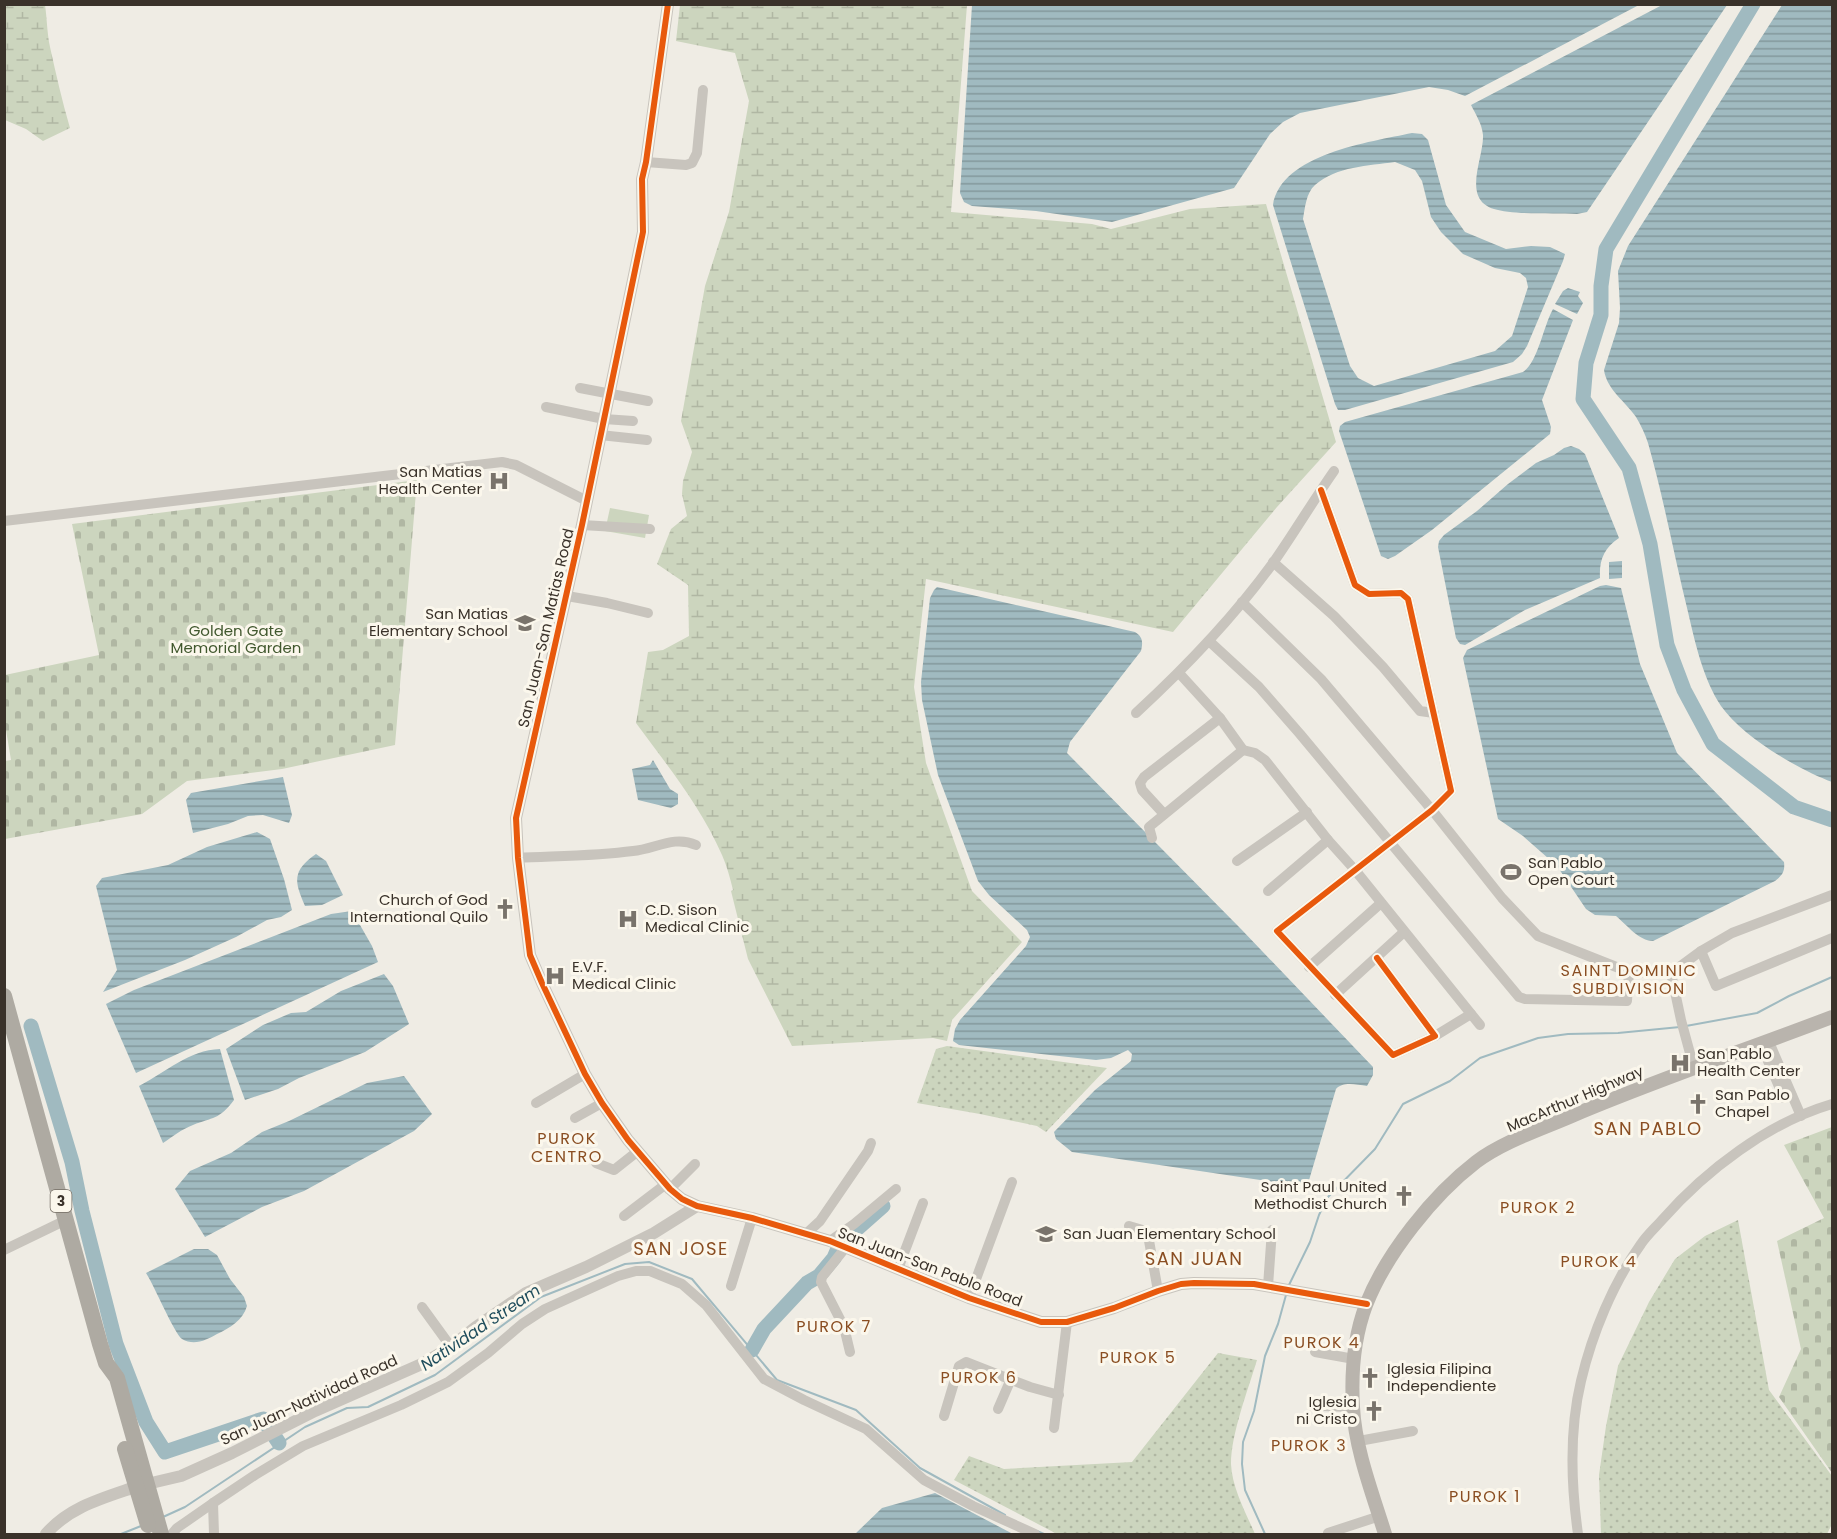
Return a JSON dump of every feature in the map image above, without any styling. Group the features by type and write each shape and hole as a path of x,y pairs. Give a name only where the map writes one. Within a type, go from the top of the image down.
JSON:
{"highway":[{"name":"3","path":"4,996 7,1014 106,1363 105,1377 143,1491 161,1534"},
{"name":"3","path":"143,1491 151,1534"}],"main road":[{"name":"MacArthur Highway","path":"1385,1534 1359,1441 1353,1407 1354,1359 1366,1304 1396,1250 1438,1197 1478,1161 1530,1134 1609,1100 1833,1017"}],"street":[{"name":"San Juan-San Matias Road","path":"668,4 642,179 643,232 567,596 516,818 518,858 530,955 565,1035 602,1102 638,1151 668,1187 682,1199 697,1206"},
{"path":"646,162 686,165 692,163 697,153 703,90"},
{"path":"580,388 648,401"},
{"path":"546,407 604,419 633,421"},
{"path":"600,435 647,440"},
{"path":"4,521 502,462 516,465 587,501"},
{"path":"1136,713 1179,674 1242,602 1273,562 1334,471"},
{"path":"1321,490 1355,585 1369,594 1401,593 1408,599 1451,791 1432,810 1391,843 1277,931 1393,1055 1435,1036 1471,1014"},
{"path":"582,525 650,529"},
{"path":"1273,562 1334,616 1383,667 1420,711 1434,713"},
{"path":"567,596 648,613"},
{"path":"1242,602 1320,679 1432,810 1502,898 1538,936 1629,972 1671,973 1701,951 1732,933 1833,895"},
{"path":"1209,641 1258,687 1521,998 1627,1001 1629,972"},
{"path":"1179,674 1220,718 1244,750 1256,753 1265,760 1480,1025"},
{"path":"1164,814 1142,790 1140,783 1144,777 1220,718"},
{"path":"1152,838 1149,828 1244,750"},
{"path":"1237,861 1307,812"},
{"path":"1268,891 1328,840"},
{"path":"518,858 635,851 677,841 696,845"},
{"path":"1309,967 1381,903"},
{"path":"1335,995 1404,932"},
{"path":"1701,951 1716,986 1833,938"},
{"path":"1377,958 1435,1036"},
{"path":"1671,973 1694,1068"},
{"path":"1765,1043 1801,1116"},
{"path":"536,1103 585,1074"},
{"path":"575,1118 602,1102"},
{"path":"1578,1534 1574,1496 1574,1420 1581,1381 1594,1340 1616,1287 1641,1243 1686,1192 1718,1165 1750,1142 1801,1116 1833,1104"},
{"path":"807,1233 820,1221 868,1151 871,1143"},
{"path":"596,1163 614,1170 638,1151"},
{"path":"624,1216 668,1187 695,1164"},
{"path":"969,1298 1012,1182"},
{"path":"850,1353 844,1327 820,1282 838,1244 854,1224 896,1189"},
{"path":"898,1269 923,1203"},
{"name":"San Juan-San Pablo Road","path":"697,1206 807,1233 969,1298 1035,1320 1053,1323 1067,1322 1114,1308 1158,1291 1181,1284 1194,1283 1239,1283 1274,1287 1366,1304"},
{"name":"San Juan-Natividad Road","path":"46,1534 77,1508 143,1491 181,1476 424,1363 451,1347 526,1293 643,1238 697,1206"},
{"path":"731,1286 752,1218"},
{"path":"4,1250 66,1220"},
{"path":"1129,1226 1146,1230 1158,1291"},
{"path":"1272,1230 1274,1287"},
{"path":"172,1534 213,1503 303,1446 401,1405 448,1382 522,1324 545,1309 618,1276 636,1271 650,1271 682,1284 706,1305 764,1379 866,1429 924,1480 973,1506 1035,1534"},
{"path":"422,1307 451,1347"},
{"path":"1054,1428 1067,1322"},
{"path":"1315,1352 1354,1359"},
{"path":"944,1416 959,1366 962,1363 969,1363 1059,1395"},
{"path":"998,1409 1011,1379"},
{"path":"1320,1406 1353,1407"},
{"path":"1359,1441 1413,1431"},
{"path":"213,1503 214,1534"},
{"path":"1328,1533 1380,1516"}],"green space":[{"path":"5,5 45,5 50,47 70,128 43,141 26,129 5,120"},
{"path":"680,5 967,5 951,212 1092,224 1111,229 1190,209 1266,204 1336,442 1277,507 1173,632 926,579 914,687 926,763 972,891 1022,942 952,1020 947,1041 933,1038 792,1046 748,959 731,891 733,890 730,877 714,837 683,787 636,723 648,652 663,650 689,636 688,585 657,564 671,529 687,516 682,494 683,481 692,452 681,421 705,286 729,212 749,101 735,53 676,41"},
{"name":"Golden Gate Memorial Garden","path":"417,480 395,745 282,769 187,781 142,814 5,839 5,761 11,760 5,724 5,675 99,655 72,524"},
{"path":"610,508 649,515 645,538 605,531"},
{"path":"947,1046 1107,1068 1046,1132 1037,1126 917,1103 936,1049"},
{"path":"1832,1127 1832,1473 1779,1397 1801,1349 1777,1241 1824,1218 1784,1145"},
{"path":"1738,1220 1769,1390 1832,1476 1832,1524 1827,1534 1601,1534 1599,1475 1618,1366 1649,1302 1675,1259 1705,1236"},
{"path":"1218,1353 1257,1360 1237,1426 1231,1464 1237,1491 1255,1534 1057,1534 954,1480 969,1456 1004,1469 1132,1462"}],"water":[{"path":"972,4 1639,5 1465,96 1429,87 1300,113 1283,122 1270,134 1234,188 1112,222 1036,211 972,206 964,202 960,193"},
{"path":"1664,4 1727,5 1587,212 1577,214 1512,212 1494,209 1484,204 1478,196 1476,187 1483,135 1471,105"},
{"path":"1782,5 1832,5 1832,782 1772,751 1743,729 1721,706 1704,672 1697,648 1648,443 1636,417 1609,384 1604,370 1619,323 1618,271 1628,246"},
{"path":"1412,133 1422,134 1428,140 1446,205 1465,232 1506,249 1531,246 1550,247 1565,254 1527,346 1513,362 1345,410 1338,410 1273,205 1280,188 1292,174 1309,162 1352,146","holes":["1395,162 1415,170 1422,181 1431,217 1441,232 1463,254 1495,268 1520,273 1526,278 1528,287 1512,336 1495,351 1374,386 1358,378 1350,366 1303,219 1305,206 1315,185 1343,170"]},
{"path":"1568,288 1580,292 1578,296 1583,303 1577,314 1555,304 1563,291"},
{"path":"1553,309 1573,320 1542,400 1551,427 1550,434 1432,530 1395,556 1388,559 1381,556 1339,431 1340,426 1345,422 1523,372 1533,360"},
{"path":"1571,446 1585,454 1619,538 1604,555 1600,566 1600,578 1525,610 1465,645 1460,644 1456,638 1438,547 1439,541 1536,463"},
{"path":"1622,561 1622,578 1609,579 1609,562"},
{"path":"1606,585 1621,588 1640,664 1677,753 1784,862 1783,873 1775,881 1653,941 1638,935 1616,916 1595,915 1586,909 1557,866 1523,836 1498,819 1463,658 1467,650"},
{"path":"937,587 1135,632 1141,638 1141,651 1070,742 1067,753 1373,1067 1373,1075 1367,1086 1346,1084 1336,1089 1307,1187 1072,1152 1056,1139 1054,1132 1095,1090 1131,1061 1132,1054 1128,1050 1111,1058 1096,1060 959,1045 953,1041 955,1029 960,1020 1026,946 1030,937 1027,930 989,895 978,881 938,775 922,700 921,682 930,598"},
{"path":"653,760 670,789 678,794 678,804 671,808 638,800 632,769 650,765"},
{"path":"283,777 292,815 289,823 263,815 248,816 193,833 186,800 191,793"},
{"path":"257,832 270,839 292,910 185,960 103,992 117,970 96,886 102,878 168,865 207,847"},
{"path":"316,854 326,861 343,895 322,905 305,906 297,877 303,866"},
{"path":"352,911 372,946 378,962 136,1073 106,1004 134,990 331,914"},
{"path":"384,974 393,986 409,1024 365,1052 299,1078 278,1089 245,1100 226,1049 263,1025 291,1013 306,1012 341,991"},
{"path":"220,1049 234,1100 220,1115 193,1125 163,1143 139,1086 188,1057"},
{"path":"404,1076 432,1114 414,1131 304,1191 262,1207 205,1237 175,1189 190,1171 231,1153 262,1132 367,1083"},
{"path":"194,1249 208,1249 217,1255 230,1279 244,1297 247,1306 239,1319 231,1326 209,1338 191,1342 178,1335 146,1273"},
{"path":"935,1493 1013,1534 855,1534 882,1508"}],"waterway":[{"path":"1753,4 1606,249 1601,286 1601,315 1586,363 1583,399 1629,468 1650,544 1667,645 1684,690 1713,744 1794,807 1832,820"},
{"path":"1686,1026 1757,1013 1832,977"},
{"path":"31,1026 72,1162 116,1344 146,1422 165,1452 263,1419 279,1443"},
{"path":"1288,1287 1310,1242 1327,1198 1375,1149 1403,1104 1450,1081 1480,1058 1538,1038 1680,1027"},
{"path":"752,1350 764,1329 807,1283 819,1276 834,1258 840,1244 883,1206"},
{"name":"Natividad Stream","path":"163,1517 185,1507 305,1427 347,1408 368,1407 435,1375 541,1297 625,1264 649,1262 692,1279 777,1380 856,1410 920,1468 1005,1515"},
{"path":"1265,1534 1245,1490 1242,1464 1243,1442 1254,1411 1265,1356 1278,1324 1286,1295"},
{"name":"Natividad Stream","path":"121,1534 141,1526"},
{"name":"Natividad Stream","path":"1037,1531 1044,1534"}],"cycle path":[{"path":"668,4 642,179 643,232 582,525 516,818 518,858 530,955 585,1074 628,1140 670,1189 682,1199 697,1206 752,1218 830,1241 969,1298 1041,1322 1067,1322 1114,1308 1158,1291 1181,1284 1194,1283 1254,1284 1367,1304"},
{"path":"1321,490 1355,585 1369,594 1401,593 1408,599 1451,791 1432,810 1277,931 1393,1055 1435,1036 1377,958"}],"place":[{"name":"San Matias Health Center","path":"499,481"},
{"name":"San Matias Elementary School","path":"525,623"},
{"name":"San Pablo Open Court","path":"1511,872"},
{"name":"Church of God International Quilo","path":"505,909"},
{"name":"C.D. Sison Medical Clinic","path":"628,919"},
{"name":"E.V.F. Medical Clinic","path":"555,976"},
{"name":"San Pablo Health Center","path":"1680,1063"},
{"name":"San Pablo Chapel","path":"1698,1104"},
{"name":"Saint Paul United Methodist Church","path":"1404,1196"},
{"name":"San Juan Elementary School","path":"1046,1234"},
{"name":"Iglesia Filipina Independiente","path":"1370,1378"},
{"name":"Iglesia ni Cristo","path":"1374,1411"}],"district":[{"name":"SAINT DOMINIC SUBDIVISION","path":"1629,979"},
{"name":"SAN PABLO","path":"1648,1129"},
{"name":"PUROK CENTRO","path":"567,1147"},
{"name":"PUROK 2","path":"1538,1207"},
{"name":"SAN JOSE","path":"681,1249"},
{"name":"SAN JUAN","path":"1194,1259"},
{"name":"PUROK 4","path":"1599,1261"},
{"name":"PUROK 7","path":"834,1326"},
{"name":"PUROK 4","path":"1322,1342"},
{"name":"PUROK 5","path":"1138,1357"},
{"name":"PUROK 6","path":"979,1377"},
{"name":"PUROK 3","path":"1309,1445"},
{"name":"PUROK 1","path":"1485,1496"}]}
